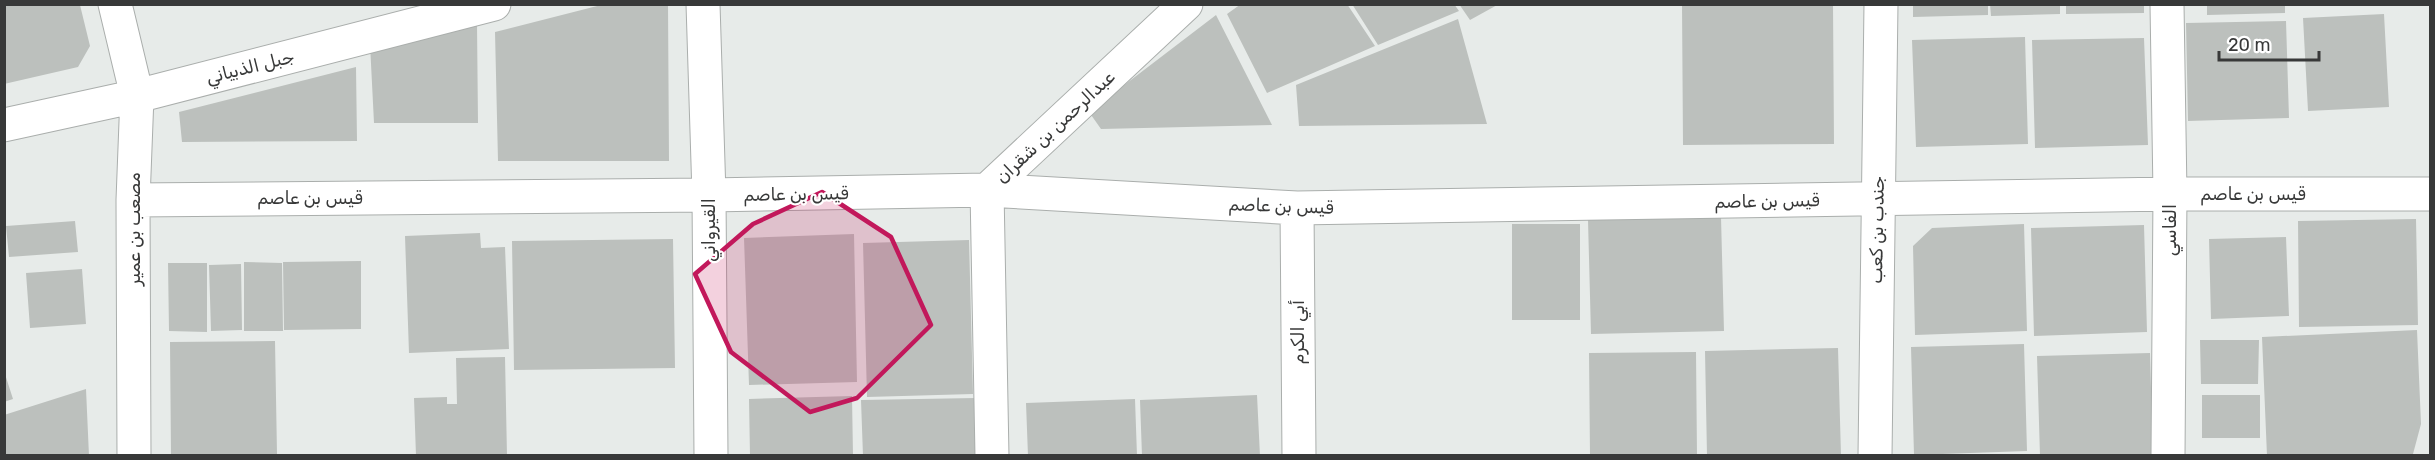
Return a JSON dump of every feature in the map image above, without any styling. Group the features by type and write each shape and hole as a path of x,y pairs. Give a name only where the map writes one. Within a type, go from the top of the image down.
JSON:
{"street":[{"name":"مصعب بن عمير","path":"115,4 137,96 132,200 134,456"},
{"name":"القيرواني","path":"703,4 709,195 711,456"},
{"name":"عبدالرحمن بن شقران","path":"992,456 987,190 1186,4"},
{"name":"جندب بن كعب","path":"1875,456 1881,4"},
{"name":"الفاسي","path":"2167,4 2170,194 2168,456"},
{"name":"جبل الذبياني","path":"4,125 137,96 478,7"},
{"name":"قيس بن عاصم","path":"132,200 987,190 1297,208 2170,194 2430,194"},
{"name":"أبي الكرم","path":"1297,208 1299,456"}],"highlighted area":[{"path":"822,192 891,237 931,325 857,398 810,412 731,352 695,274 753,224"}],"building":[{"path":"605,4 668,4 669,161 498,161 495,32"},
{"path":"1241,4 1347,4 1375,46 1267,93 1227,14"},
{"path":"1352,4 1454,4 1459,11 1378,45"},
{"path":"1459,4 1499,4 1470,20"},
{"path":"1682,4 1833,4 1834,144 1683,145"},
{"path":"1913,4 1988,4 1988,15 1913,17"},
{"path":"1990,4 2060,4 2060,14 1991,16"},
{"path":"2207,4 2285,4 2285,13 2207,15"},
{"path":"4,5 80,5 90,46 78,67 4,84"},
{"path":"2066,5 2144,5 2144,13 2066,14"},
{"path":"2384,14 2389,107 2308,111 2303,18"},
{"path":"1216,15 1272,125 1101,129 1089,112"},
{"path":"1458,19 1487,124 1299,126 1296,85"},
{"path":"2286,21 2289,118 2188,121 2186,23"},
{"path":"477,24 478,123 374,123 370,44"},
{"path":"2025,37 2028,144 1916,147 1912,40"},
{"path":"2144,38 2148,145 2035,148 2032,40"},
{"path":"356,67 357,141 182,142 179,112"},
{"path":"1721,217 1724,331 1591,334 1588,220"},
{"path":"2416,219 2418,325 2299,327 2298,221"},
{"path":"75,221 78,252 9,257 6,226"},
{"path":"1512,224 1580,224 1580,320 1512,320"},
{"path":"2024,224 2027,331 1915,335 1913,246 1932,228"},
{"path":"2144,225 2147,332 2034,336 2031,228"},
{"path":"480,233 481,248 505,247 509,349 409,353 405,236"},
{"path":"854,234 857,382 749,385 744,238"},
{"path":"2286,237 2289,316 2211,319 2209,239"},
{"path":"673,239 675,368 514,370 512,241"},
{"path":"969,240 973,394 867,397 863,243"},
{"path":"361,261 361,329 284,330 283,262"},
{"path":"244,262 282,263 283,331 244,331"},
{"path":"168,263 207,263 207,332 169,331"},
{"path":"241,264 242,330 211,331 209,265"},
{"path":"82,269 86,324 30,328 26,273"},
{"path":"2417,330 2421,424 2413,454 2267,456 2262,337"},
{"path":"2200,340 2259,340 2258,384 2201,384"},
{"path":"275,341 277,454 171,455 170,342"},
{"path":"2024,344 2027,451 1914,455 1911,347"},
{"path":"1838,348 1841,456 1707,456 1705,351"},
{"path":"1696,352 1697,456 1590,456 1589,353"},
{"path":"2150,353 2153,456 2040,456 2037,356"},
{"path":"505,357 507,456 416,456 414,398 447,397 447,404 457,404 456,358"},
{"path":"4,371 13,399 4,402"},
{"path":"86,389 89,456 4,456 4,415"},
{"path":"1257,395 1260,456 1142,456 1140,400"},
{"path":"2202,395 2260,395 2260,438 2202,438"},
{"path":"852,396 853,456 750,456 749,399"},
{"path":"976,398 978,456 863,456 861,400"},
{"path":"1135,399 1137,456 1028,456 1026,403"}]}
